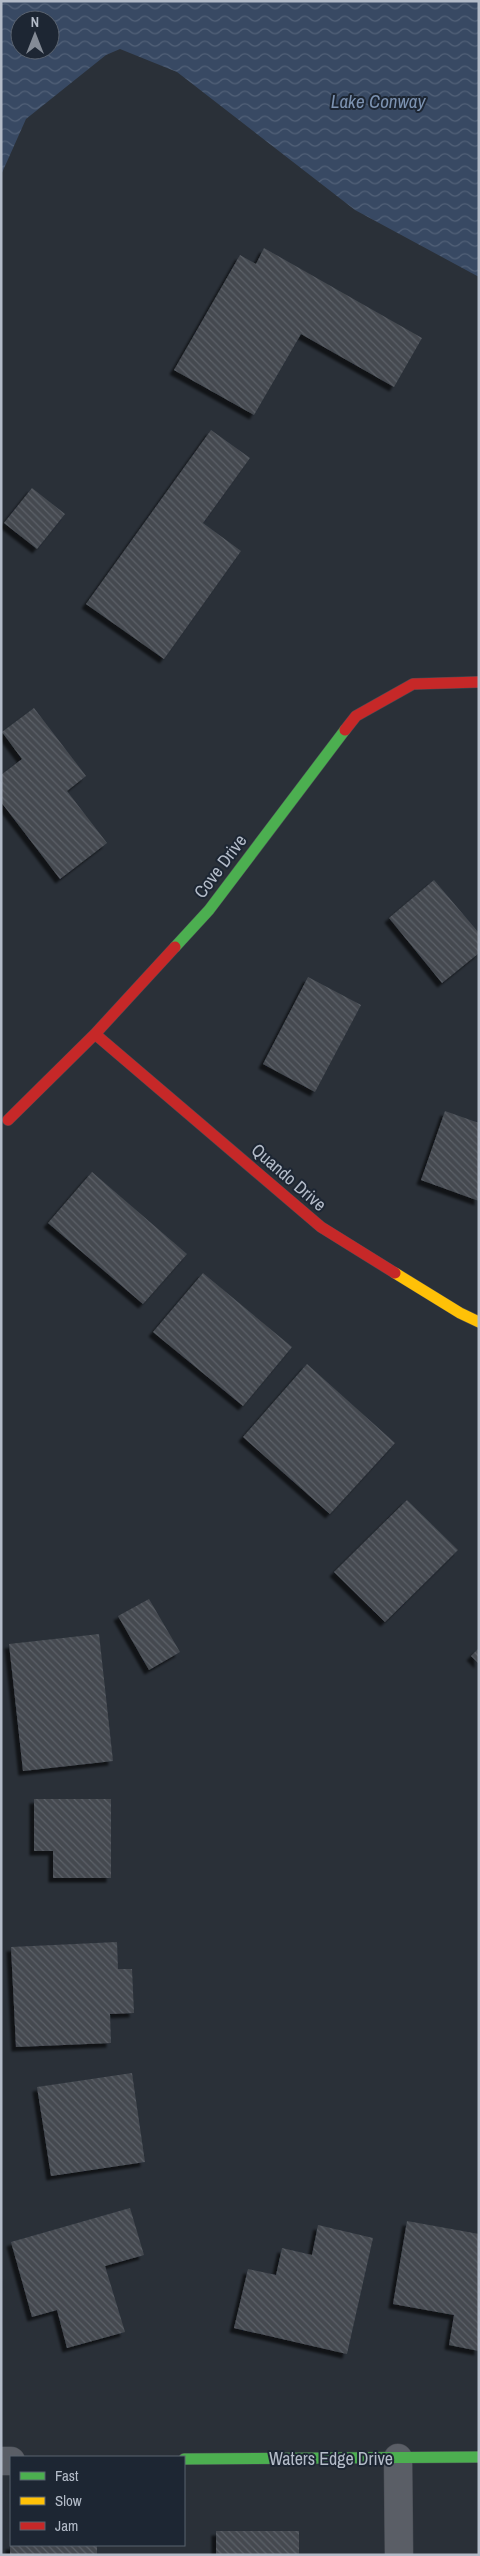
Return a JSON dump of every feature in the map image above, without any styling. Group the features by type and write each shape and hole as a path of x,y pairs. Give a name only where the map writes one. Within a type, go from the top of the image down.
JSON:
{"street":[{"name":"Cove Drive","path":"8,1120 95,1034 208,910 356,716 413,684 479,682"},
{"name":"Quando Drive","path":"95,1034 322,1228 460,1313 479,1322"},
{"name":"Waters Edge Drive","path":"185,2459 479,2457"},
{"path":"398,2458 399,2555"}],"water":[{"name":"Lake Conway","path":"1,1 479,1 479,277 355,210 177,72 120,49 106,55 26,119 1,175"}],"building":[{"path":"264,248 422,338 394,387 301,334 254,415 174,370 240,255 256,264"},
{"path":"211,430 250,458 203,523 241,551 164,659 86,604"},
{"path":"32,488 65,514 37,549 4,523"},
{"path":"34,708 86,776 67,791 107,843 60,879 1,802 1,775 22,759 2,732"},
{"path":"434,880 479,933 479,953 442,983 389,918"},
{"path":"308,977 361,1005 315,1092 263,1064"},
{"path":"445,1111 479,1123 479,1201 421,1180"},
{"path":"92,1172 187,1254 143,1304 48,1223"},
{"path":"203,1273 292,1347 243,1406 153,1332"},
{"path":"307,1364 395,1443 330,1514 243,1437"},
{"path":"407,1500 458,1550 385,1622 334,1572"},
{"path":"149,1599 180,1652 149,1670 118,1616"},
{"path":"99,1634 113,1761 23,1771 9,1644"},
{"path":"479,1648 479,1664 471,1656"},
{"path":"34,1799 111,1799 111,1878 53,1878 53,1851 34,1851"},
{"path":"117,1942 118,1969 132,1969 134,2013 110,2014 111,2043 16,2047 11,1947"},
{"path":"132,2073 145,2162 51,2176 37,2087"},
{"path":"130,2208 144,2255 105,2266 125,2332 67,2348 57,2310 32,2317 11,2242"},
{"path":"407,2221 479,2234 479,2351 449,2345 454,2315 393,2304"},
{"path":"318,2225 373,2238 347,2354 234,2328 248,2269 276,2275 282,2248 312,2255"},
{"path":"216,2531 299,2531 299,2555 216,2555"},
{"path":"10,2546 97,2546 97,2555 10,2555"}],"traffic: fast":[{"path":"175,947 209,910 345,730"},
{"path":"185,2459 479,2457"}],"traffic: slow":[{"path":"395,1273 460,1313 479,1322"}],"traffic: jam":[{"path":"345,730 356,716 413,684 479,682"},
{"path":"8,1120 95,1034 175,947"},
{"path":"95,1034 321,1227 395,1273"}]}
